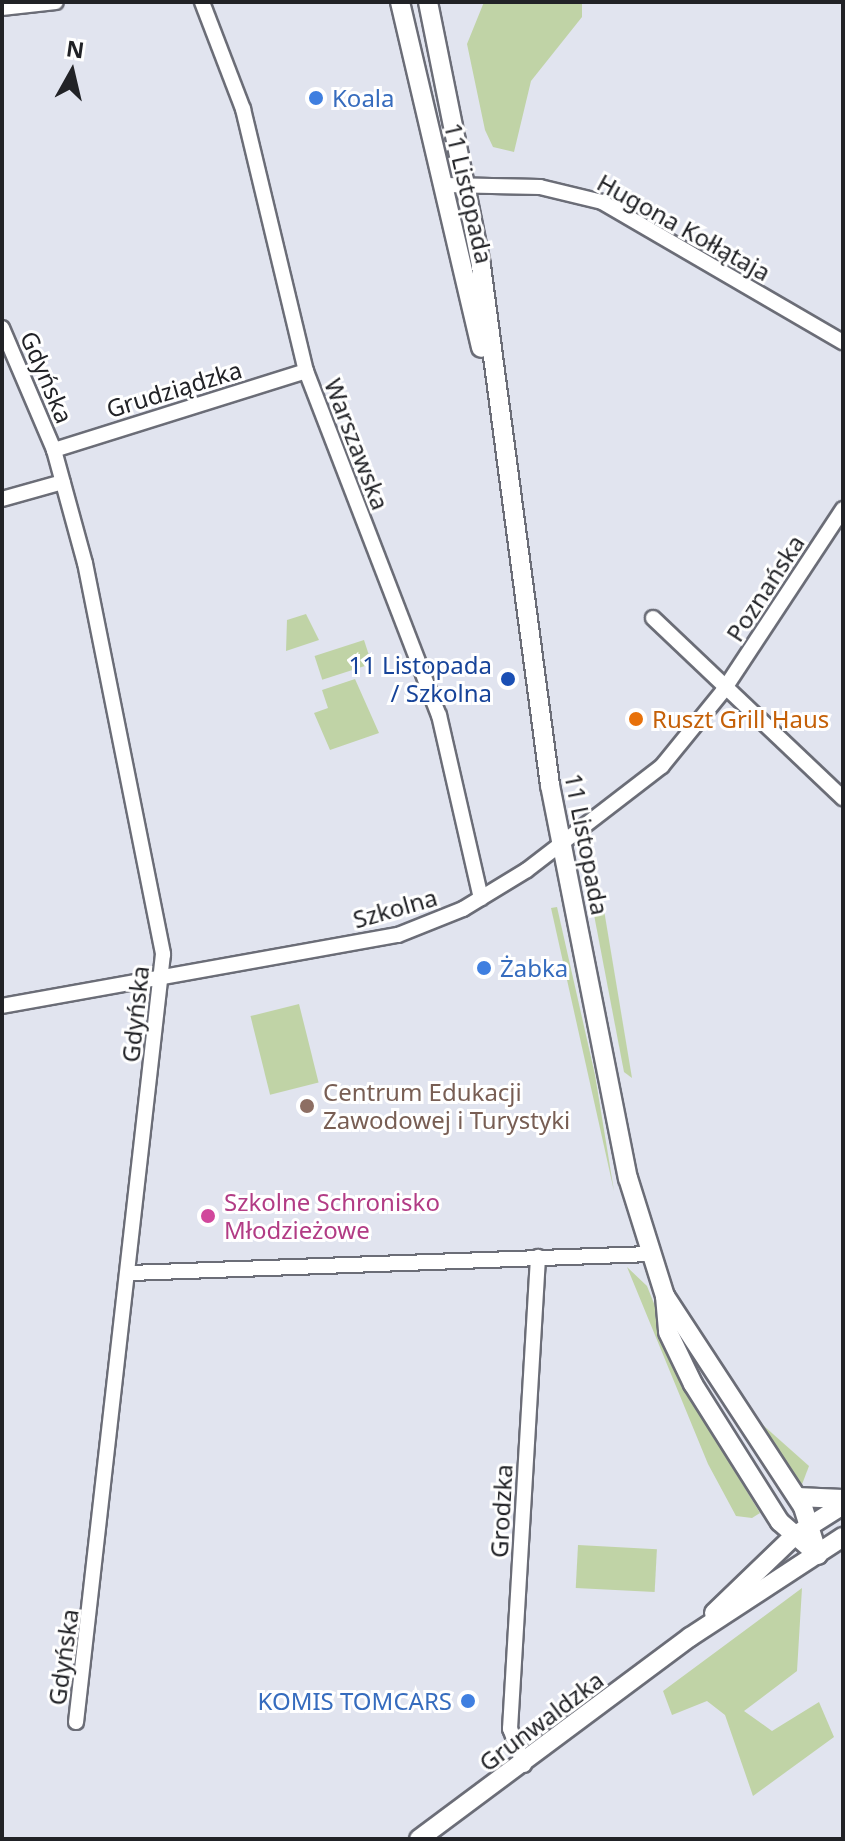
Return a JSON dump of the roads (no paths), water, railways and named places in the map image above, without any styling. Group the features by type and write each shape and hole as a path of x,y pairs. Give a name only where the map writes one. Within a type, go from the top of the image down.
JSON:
{"street":[{"path":"2,8 56,2"},
{"name":"Warszawska","path":"202,2 256,156 306,371 439,715 481,898"},
{"path":"392,2 405,23"},
{"name":"11 Listopada","path":"400,2 493,394"},
{"name":"11 Listopada","path":"431,7 465,183 493,394 562,844 628,1178 665,1296 736,1413 797,1497 812,1523 818,1555"},
{"name":"Hugona Kołłątaja","path":"444,185 465,183 540,187 602,202 843,342"},
{"name":"Gdyńska","path":"2,328 54,450 63,482 111,674 163,954 130,1273 76,1722"},
{"name":"Grudziądzka","path":"54,450 306,371"},
{"path":"2,499 63,482"},
{"name":"Poznańska","path":"723,691 843,509"},
{"path":"653,618 723,691 843,798"},
{"name":"Szkolna","path":"2,1006 398,935 481,898 562,844 662,766 723,691"},
{"path":"130,1273 651,1254"},
{"name":"Grodzka","path":"524,1765 510,1729 538,1257"},
{"name":"11 Listopada","path":"665,1296 668,1332 715,1424 794,1536 818,1555"},
{"path":"715,1424 736,1413"},
{"path":"797,1497 843,1502"},
{"name":"Grunwaldzka","path":"690,1637 794,1536 843,1502"},
{"name":"Grunwaldzka","path":"419,1839 524,1765 690,1637 843,1537"}],"place":[{"name":"Koala","path":"316,98"},
{"name":"11 Listopada / Szkolna","path":"508,679"},
{"name":"Ruszt Grill Haus","path":"636,719"},
{"name":"Żabka","path":"484,968"},
{"name":"Centrum Edukacji Zawodowej i Turystyki","path":"307,1106"},
{"name":"Szkolne Schronisko Młodzieżowe","path":"208,1216"},
{"name":"KOMIS TOMCARS","path":"468,1701"}]}
